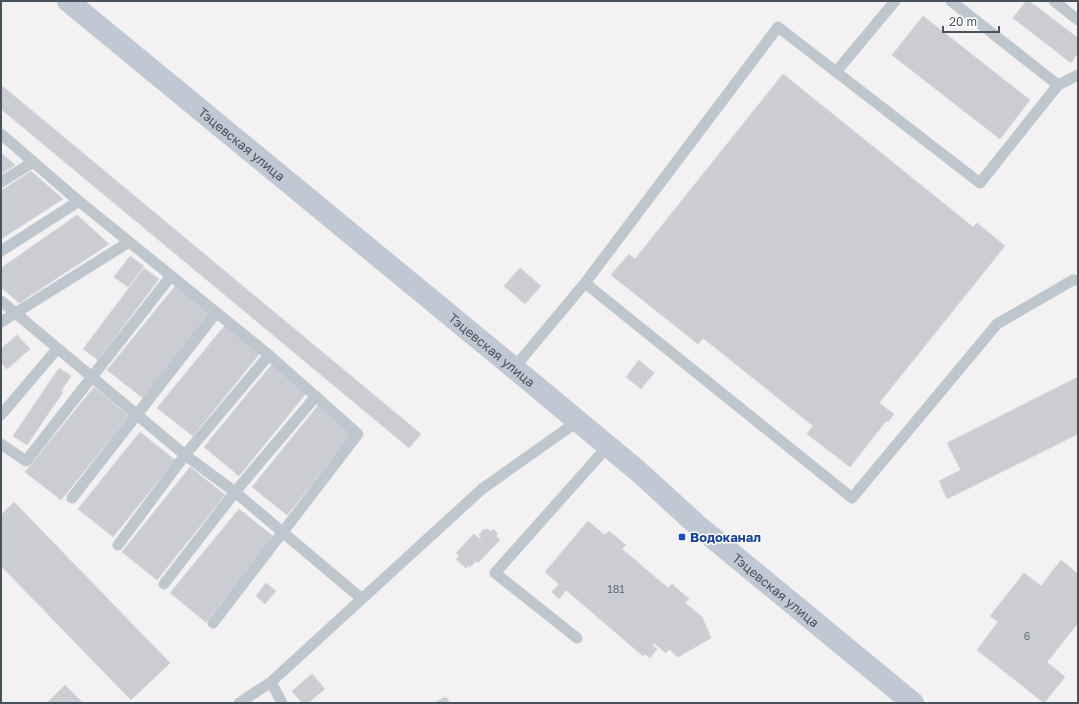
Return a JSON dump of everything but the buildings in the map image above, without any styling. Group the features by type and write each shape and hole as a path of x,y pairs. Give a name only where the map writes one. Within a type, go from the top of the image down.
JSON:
{"main road":[{"name":"Тэцевская улица","path":"68,1 578,421 638,471 697,525 914,703"}],"lane":[{"path":"836,72 895,1"},
{"path":"951,1 1058,85"},
{"path":"1054,1 1078,20"},
{"path":"514,368 585,284 778,27 980,183 1058,85 1078,75"},
{"path":"1,134 79,201 269,355 358,434 213,623"},
{"path":"1,182 33,162"},
{"path":"1,251 79,201"},
{"path":"1,322 129,242"},
{"path":"1,444 26,461 171,276"},
{"path":"585,284 852,498 997,324 1073,280 1078,280"},
{"path":"1,301 185,455 235,492 362,599"},
{"path":"72,498 216,313"},
{"path":"1,415 57,349"},
{"path":"118,545 185,455 269,355"},
{"path":"164,584 235,492 316,396"},
{"path":"239,703 271,682 482,489 578,421"},
{"path":"577,638 495,572 608,446"},
{"path":"271,682 282,703"}],"place":[{"name":"Водоканал","path":"682,537"}]}
